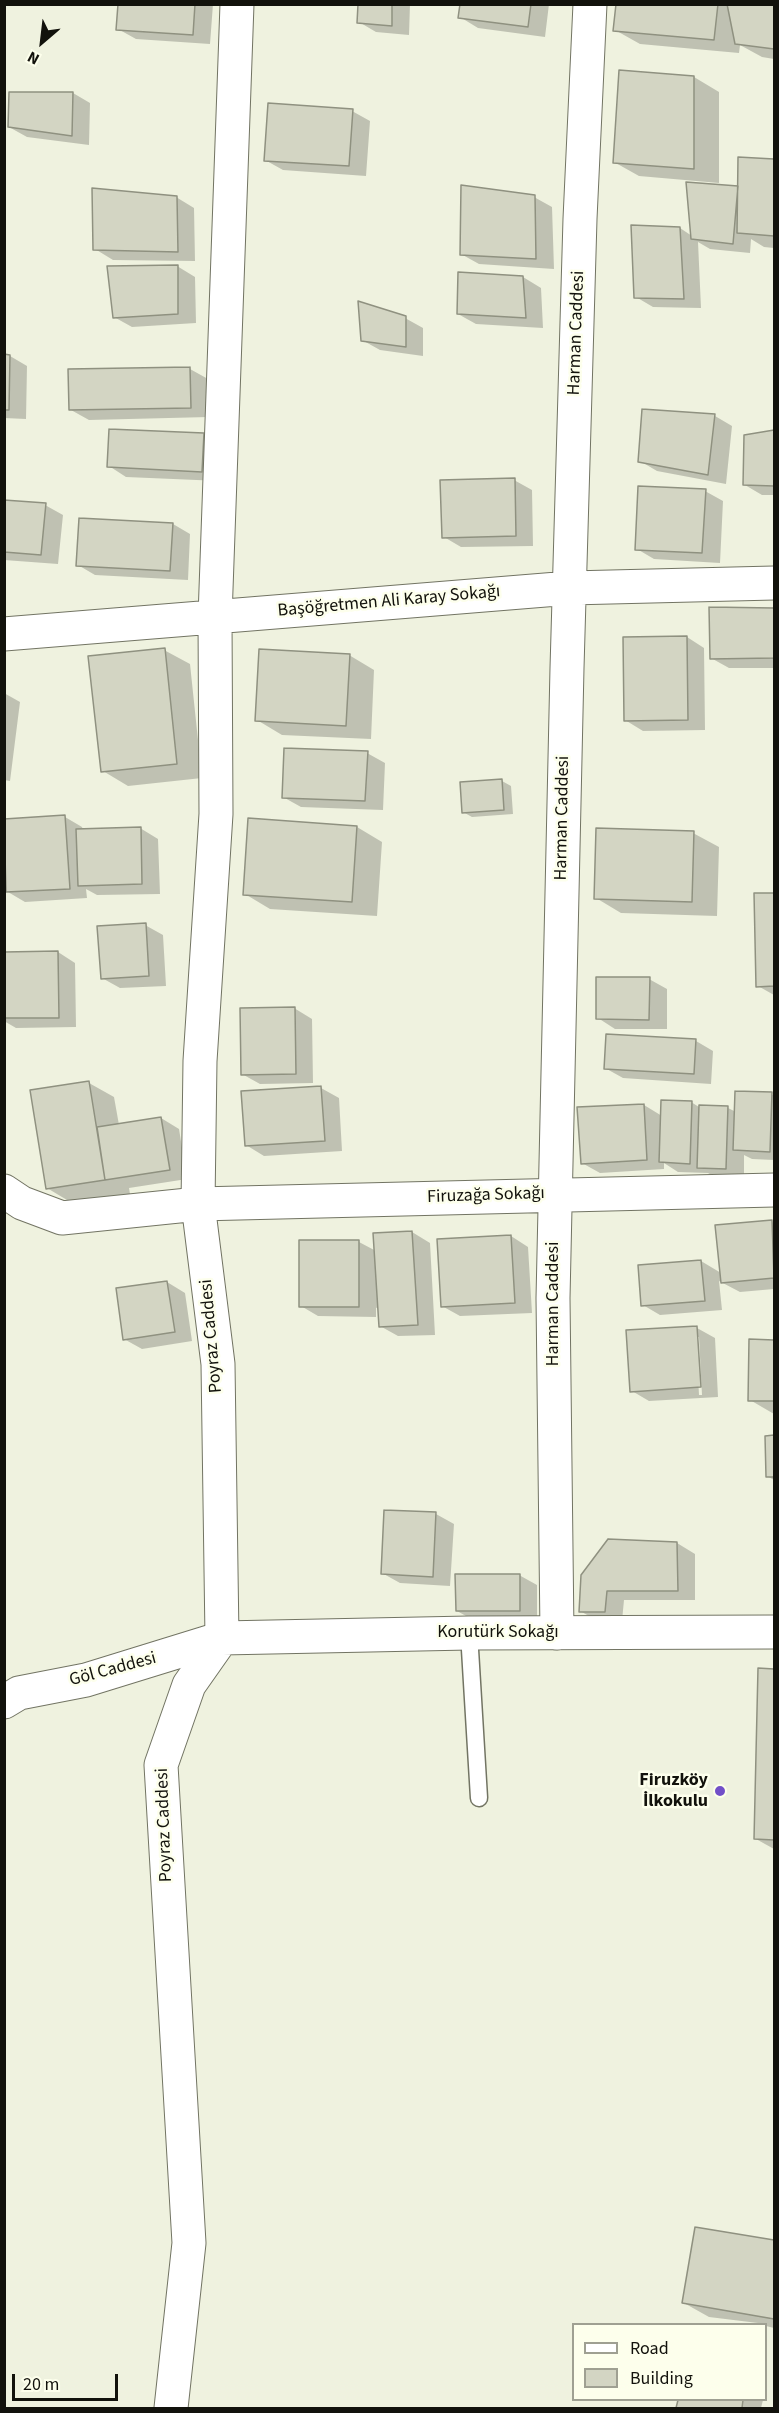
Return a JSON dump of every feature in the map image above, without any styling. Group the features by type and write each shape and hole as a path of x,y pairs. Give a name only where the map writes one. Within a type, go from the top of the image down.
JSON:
{"street":[{"name":"Poyraz Caddesi","path":"171,2409 189,2243 161,1765 189,1685 222,1638 218,1364 198,1204 200,1061 216,814 215,617 237,4"},
{"name":"Harman Caddesi","path":"557,1633 553,1298 555,1194 580,219 590,4"},
{"name":"Başöğretmen Ali Karay Sokağı","path":"4,634 570,588 774,583"},
{"name":"Firuzağa Sokağı","path":"198,1204 774,1190"},
{"path":"4,1191 22,1203 62,1218 198,1204"},
{"name":"Korutürk Sokağı","path":"222,1638 469,1633 774,1632"},
{"name":"Göl Caddesi","path":"4,1702 19,1692 86,1680 222,1638"}],"lane":[{"path":"469,1633 479,1798"}],"building":[{"path":"118,4 195,4 193,35 116,30"},
{"path":"358,4 392,4 392,26 357,23"},
{"path":"460,4 531,4 528,27 458,18"},
{"path":"616,4 718,4 714,40 613,31"},
{"path":"727,4 774,4 774,49 735,44"},
{"path":"619,70 694,76 694,169 613,163"},
{"path":"9,92 73,92 72,136 8,127"},
{"path":"268,103 353,109 349,166 264,161"},
{"path":"738,157 774,159 774,236 737,233"},
{"path":"686,182 738,186 733,244 691,239"},
{"path":"461,185 535,195 536,259 460,255"},
{"path":"92,188 177,196 178,252 93,250"},
{"path":"631,225 680,227 684,299 634,298"},
{"path":"178,265 178,314 113,318 107,266"},
{"path":"458,272 523,276 526,318 457,314"},
{"path":"358,301 406,316 406,347 361,341"},
{"path":"4,354 10,355 9,410 4,410"},
{"path":"190,367 191,408 69,410 68,369"},
{"path":"642,409 715,414 708,475 638,462"},
{"path":"109,429 204,433 202,472 107,467"},
{"path":"774,430 774,486 743,485 744,435"},
{"path":"515,478 516,536 442,538 440,480"},
{"path":"638,486 706,489 702,553 635,550"},
{"path":"4,500 46,503 41,555 4,552"},
{"path":"79,518 173,523 170,571 76,566"},
{"path":"709,607 774,608 774,658 710,659"},
{"path":"687,636 688,720 624,721 623,637"},
{"path":"165,648 177,764 101,772 88,656"},
{"path":"259,649 350,654 346,726 255,721"},
{"path":"284,748 368,751 365,801 282,798"},
{"path":"502,779 504,810 462,813 460,782"},
{"path":"65,815 70,889 6,892 4,819"},
{"path":"248,818 357,826 352,902 243,895"},
{"path":"141,827 142,884 78,886 76,829"},
{"path":"596,828 694,831 692,902 594,899"},
{"path":"754,893 774,893 774,986 756,987"},
{"path":"146,923 149,976 101,979 97,926"},
{"path":"58,951 59,1018 4,1018 4,952"},
{"path":"596,977 650,977 649,1020 596,1019"},
{"path":"295,1007 296,1074 241,1075 240,1008"},
{"path":"606,1034 696,1039 694,1074 604,1069"},
{"path":"89,1081 105,1180 46,1189 30,1090"},
{"path":"321,1086 325,1141 245,1146 241,1091"},
{"path":"735,1091 772,1092 770,1152 733,1150"},
{"path":"661,1100 692,1101 690,1164 659,1162"},
{"path":"644,1104 647,1160 581,1164 577,1107"},
{"path":"699,1105 728,1106 726,1169 697,1168"},
{"path":"161,1117 170,1170 105,1180 97,1127"},
{"path":"772,1220 774,1278 721,1283 715,1225"},
{"path":"412,1231 418,1325 379,1327 373,1233"},
{"path":"511,1235 515,1303 441,1307 437,1239"},
{"path":"299,1240 359,1240 359,1307 299,1307"},
{"path":"701,1260 705,1301 641,1306 638,1265"},
{"path":"167,1281 175,1332 123,1340 116,1288"},
{"path":"697,1326 701,1387 630,1392 626,1330"},
{"path":"749,1339 774,1340 774,1401 748,1401"},
{"path":"774,1435 774,1477 766,1477 765,1436"},
{"path":"384,1510 436,1512 433,1577 381,1574"},
{"path":"608,1539 677,1542 678,1591 607,1591 605,1612 579,1612 581,1575"},
{"path":"455,1574 520,1574 520,1611 456,1611"},
{"path":"758,1668 774,1669 774,1840 754,1839"},
{"path":"695,2227 774,2240 774,2319 682,2303"},
{"path":"678,2401 743,2401 742,2408 676,2408"}],"place":[{"name":"Firuzköy İlkokulu","path":"720,1791"}]}
